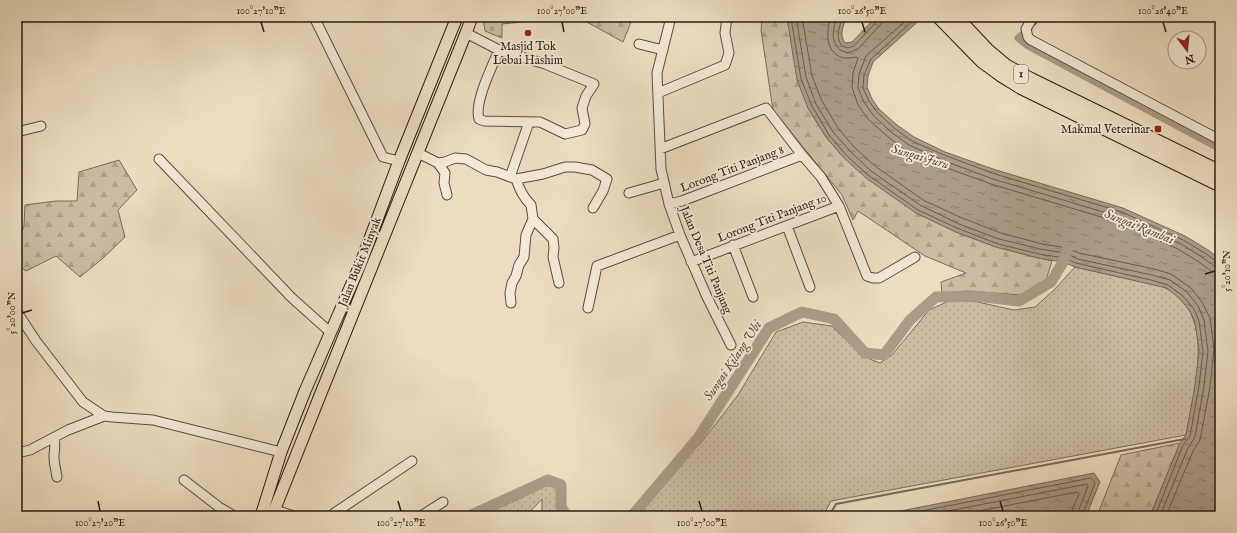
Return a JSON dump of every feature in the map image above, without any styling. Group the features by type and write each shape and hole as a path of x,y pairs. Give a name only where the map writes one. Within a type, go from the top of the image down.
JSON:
{"highway":[{"name":"1","path":"956,17 987,50 1012,69 1037,83 1220,172"},
{"name":"1","path":"940,18 982,61 1006,78 1047,100 1220,185"}],"main road":[{"name":"Jalan Bukit Minyak","path":"261,516 281,452 305,391 360,265 399,161 457,17"},
{"name":"Jalan Bukit Minyak","path":"274,513 321,391 472,17"}],"street":[{"path":"314,17 383,157 399,161"},
{"name":"Jalan Desa Titi Panjang","path":"671,17 657,73 661,169 669,204 680,235 730,345"},
{"path":"658,93 725,65 730,54 725,33 727,17"},
{"path":"1032,17 1026,31 1031,40 1220,140"},
{"path":"466,33 499,50 545,64 594,84 586,96 582,108 585,124 582,130 565,134 540,122 484,121 479,119 477,113 484,86 499,50"},
{"path":"639,44 663,50"},
{"path":"660,149 766,108 821,177 839,206 867,276 879,278 915,257"},
{"path":"511,303 510,293 512,283 524,257 526,234 533,219 531,205 524,199 513,178 529,122"},
{"path":"17,132 41,126"},
{"path":"418,153 438,162 445,162 455,158 466,159 486,170 513,178 543,174 565,167 592,170 607,178 603,191 593,208"},
{"name":"Lorong Titi Panjang 8","path":"669,204 682,201 802,155"},
{"path":"159,160 292,298 330,332"},
{"path":"438,162 445,173 444,183 447,195"},
{"path":"629,194 664,182"},
{"name":"Lorong Titi Panjang 10","path":"691,262 839,206"},
{"path":"533,219 553,238 554,248 552,257 559,283"},
{"path":"787,226 810,286"},
{"path":"588,308 597,266 680,235"},
{"path":"733,245 753,298"},
{"path":"17,312 36,341 83,402 104,416 153,420 281,452"},
{"path":"17,452 30,450 68,430 104,416"},
{"path":"54,438 56,444 54,456 57,477"},
{"path":"330,516 412,461"},
{"path":"184,480 219,507 234,516"},
{"path":"421,516 443,502"},
{"path":"274,513 294,516"}],"green space":[{"path":"483,17 534,17 532,21 502,24 502,38 485,31"},
{"path":"578,17 633,17 623,42"},
{"path":"762,17 788,17 788,24 808,108 826,137 844,158 916,213 956,232 996,247 1052,261 1046,280 1020,295 967,291 942,293 941,282 966,273 925,256 858,211 853,220 842,195 773,110 761,30"},
{"path":"119,160 137,190 118,210 125,237 80,277 56,256 26,271 17,264 17,242 24,226 25,205 56,201 77,201 79,172"},
{"path":"1075,267 1160,286 1167,289 1182,301 1192,317 1197,335 1198,356 1197,377 1186,435 831,501 823,516 637,516 647,500 668,474 701,443 738,395 776,332 803,322 832,326 862,356 880,363 892,355 929,310 949,301 973,301 1014,310 1035,307 1054,290"},
{"path":"1180,443 1150,516 1097,516 1121,455"},
{"path":"546,486 553,486 557,489 557,509 560,516 542,516 542,499 526,516 482,516"}],"water":[{"path":"788,17 847,17 842,34 845,43 852,42 876,17 923,17 873,62 868,76 867,87 872,99 879,109 897,125 914,137 945,152 996,170 1123,208 1185,236 1220,259 1220,516 1150,516 1180,443 1186,435 1195,385 1199,350 1195,322 1190,311 1180,299 1167,288 996,247 956,232 916,213 866,178 844,158 826,137 808,108 797,80"},
{"path":"1094,473 1100,482 1086,516 875,516"}],"waterway":[{"path":"1032,27 1042,17"},
{"path":"1029,29 1018,38 1028,46 1220,149"},
{"name":"Sungai Kilang Ubi","path":"632,516 698,438 769,328 802,312 834,319 865,353 884,355 910,320 936,297 975,296 1019,301 1051,282 1063,262 1068,248"},
{"path":"829,516 836,504 1185,439"},
{"name":"Sungai Kilang Ubi","path":"469,516 548,480 561,485 561,506 566,516"}],"place":[{"name":"Masjid Tok Lebai Hashim","path":"528,33"},
{"name":"Makmal Veterinar","path":"1158,129"}],"water label":[{"name":"Sungai Juru","path":"920,157"},
{"name":"Sungai Rambai","path":"1139,227"}]}
